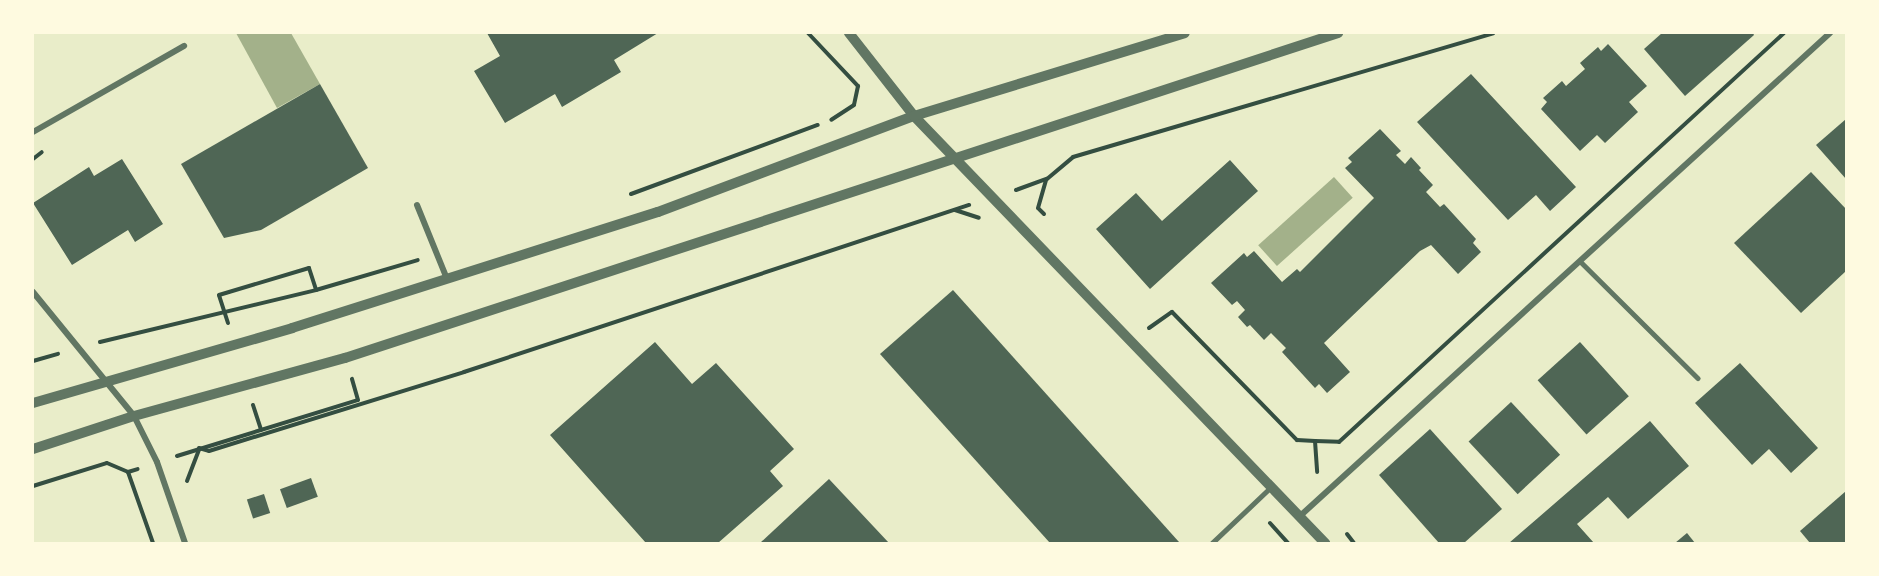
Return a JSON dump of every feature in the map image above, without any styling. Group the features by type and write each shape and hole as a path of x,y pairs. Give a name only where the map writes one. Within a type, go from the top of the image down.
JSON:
{"street":[{"path":"849,33 914,116 1325,543"},
{"path":"33,403 447,279 658,212 914,116 1185,33"},
{"path":"33,449 134,416 313,368 956,160 1338,33"},
{"path":"1300,516 1830,33"},
{"path":"33,132 184,46"},
{"path":"417,205 447,279"},
{"path":"33,292 108,380 134,416 157,462 185,543"}],"lane":[{"path":"1580,261 1698,378"},
{"path":"1212,543 1272,487"}],"path":[{"path":"619,198 834,119 854,105 858,86 808,33"},
{"path":"1046,217 1038,208 1047,179 1073,157 1493,33"},
{"path":"1142,320 1150,328 1172,312 1297,441 1339,442 1784,33"},
{"path":"199,448 209,451 453,376 955,210"},
{"path":"33,361 316,290 437,254"},
{"path":"219,295 309,268 316,290"},
{"path":"190,488 186,477 199,448 358,400"},
{"path":"1315,441 1318,500"},
{"path":"33,486 107,463 128,472 153,543"}],"shaded area":[{"path":"236,33 291,33 320,84 277,108"},
{"path":"1334,177 1353,198 1277,266 1258,245"}],"building":[{"path":"487,33 658,33 614,60 621,72 562,107 555,94 505,123 474,71 500,56"},
{"path":"1662,33 1753,33 1754,35 1685,96 1644,49"},
{"path":"1608,44 1647,86 1629,102 1638,112 1605,143 1597,135 1580,151 1541,109 1547,102 1543,98 1562,81 1566,86 1585,69 1580,63 1598,47 1601,51"},
{"path":"1471,74 1576,187 1550,211 1536,195 1508,220 1417,122"},
{"path":"320,84 368,168 261,230 224,238 181,164"},
{"path":"1846,119 1846,179 1816,145"},
{"path":"1380,129 1401,151 1396,155 1405,164 1411,157 1421,168 1419,170 1433,185 1426,192 1440,207 1444,204 1476,239 1473,243 1481,252 1458,274 1431,245 1420,251 1324,343 1350,372 1327,393 1319,384 1315,388 1282,352 1286,348 1271,333 1264,340 1250,325 1247,327 1238,317 1245,310 1237,301 1232,305 1211,283 1244,253 1247,257 1254,251 1282,282 1297,269 1300,272 1374,198 1345,168 1352,162 1348,158"},
{"path":"122,159 163,224 135,242 128,230 72,265 33,203 89,167 94,176"},
{"path":"1230,160 1258,191 1150,289 1096,229 1136,193 1162,221"},
{"path":"1811,172 1846,209 1846,271 1801,313 1734,243"},
{"path":"953,290 1179,542 1050,543 880,354"},
{"path":"655,342 692,384 716,363 794,449 770,471 783,486 718,543 646,543 550,435"},
{"path":"1580,342 1629,396 1586,434 1538,380"},
{"path":"1740,363 1818,448 1791,473 1769,449 1752,465 1695,403"},
{"path":"1511,402 1560,455 1518,494 1469,442"},
{"path":"1650,421 1689,466 1628,519 1608,497 1577,524 1594,543 1509,543"},
{"path":"1430,429 1502,509 1464,543 1439,543 1379,475"},
{"path":"311,478 318,497 287,508 280,489"},
{"path":"829,479 889,543 760,543"},
{"path":"1846,491 1846,543 1810,543 1800,531"},
{"path":"264,494 270,513 253,519 247,500"},
{"path":"1687,533 1695,543 1675,543"}]}
